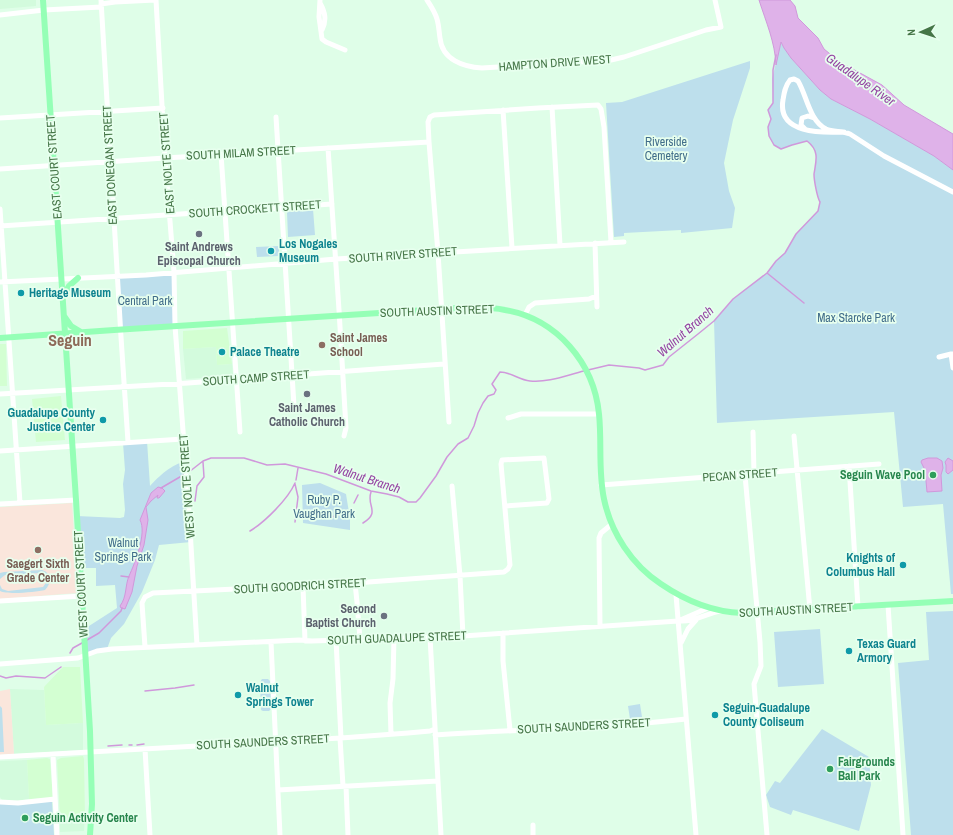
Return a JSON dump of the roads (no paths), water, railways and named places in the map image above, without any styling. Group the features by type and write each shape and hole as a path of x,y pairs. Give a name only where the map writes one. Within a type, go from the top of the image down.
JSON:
{"main road":[{"name":"EAST COURT STREET","path":"43,0 64,334"},
{"path":"62,298 69,286 78,278"},
{"name":"SOUTH AUSTIN STREET","path":"0,338 442,309 493,308 525,315 544,324 568,343 587,373 595,394 599,414 602,485 604,500 612,524 623,545 638,564 657,582 676,595 708,608 730,613 758,613 953,601"},
{"path":"63,315 71,326 81,332"},
{"name":"WEST COURT STREET","path":"64,334 76,500 91,752 92,807 90,835"}],"street":[{"path":"0,15 115,2 156,0"},
{"name":"EAST NOLTE STREET","path":"156,0 165,158 174,272 175,326"},
{"name":"HAMPTON DRIVE WEST","path":"427,0 437,18 443,48 454,61 470,67 611,60 624,58 706,30 721,28 715,0"},
{"path":"320,1 325,15 322,39 345,50"},
{"name":"EAST DONEGAN STREET","path":"101,4 128,442"},
{"path":"818,122 810,110 798,81 794,79 790,80 785,90 782,103 783,112 792,124 798,128 820,133 844,132"},
{"path":"449,422 429,142 428,122 430,117 434,115 503,110 594,104 598,105 601,109 604,127 611,242"},
{"path":"552,107 560,245"},
{"path":"0,118 163,108"},
{"path":"503,110 512,248"},
{"path":"807,130 801,125 802,118 811,116 827,129 844,132 855,136 884,156 953,192"},
{"path":"276,117 294,406"},
{"name":"SOUTH MILAM STREET","path":"0,169 429,142"},
{"path":"328,148 340,316 346,428 344,436"},
{"path":"221,154 230,268 232,323 240,432"},
{"name":"SOUTH CROCKETT STREET","path":"1,226 58,221 332,204"},
{"path":"0,209 2,282 8,338 20,503"},
{"name":"SOUTH RIVER STREET","path":"2,282 117,276 286,263 624,242"},
{"path":"595,243 597,307"},
{"path":"525,315 529,307 535,303 589,299 596,296"},
{"name":"WEST NOLTE STREET","path":"175,326 187,485 196,645"},
{"path":"939,357 952,354 953,368"},
{"name":"SOUTH CAMP STREET","path":"0,394 124,387 444,364"},
{"path":"508,418 521,414 599,414"},
{"path":"753,432 754,473"},
{"path":"794,436 810,610"},
{"path":"0,451 183,439"},
{"path":"544,458 548,499 547,503 505,506 501,464 502,460 544,458"},
{"name":"PECAN STREET","path":"602,485 879,464"},
{"path":"849,466 858,607"},
{"path":"745,475 760,642 761,666 754,684 767,835"},
{"path":"452,486 460,576 463,636"},
{"path":"0,504 76,500"},
{"name":"SOUTH GOODRICH STREET","path":"145,647 142,607 145,597 152,593 303,586 502,573 507,570 510,565 505,506"},
{"path":"600,626 599,538 601,533 612,524"},
{"path":"355,583 358,602 360,639"},
{"path":"303,586 306,641"},
{"path":"676,595 696,835"},
{"path":"0,601 82,596"},
{"path":"888,605 903,835"},
{"name":"SOUTH GUADALUPE STREET","path":"0,664 78,658 101,650 145,647 463,636 678,621 708,608"},
{"path":"678,621 697,619 712,612 721,611"},
{"path":"680,644 688,629 697,619"},
{"path":"503,633 504,666 510,730"},
{"path":"430,637 441,835"},
{"path":"391,734 390,703 393,679 394,638"},
{"path":"336,640 348,835"},
{"path":"271,642 280,835"},
{"name":"SOUTH SAUNDERS STREET","path":"435,735 622,725 686,719"},
{"name":"SOUTH SAUNDERS STREET","path":"0,757 341,738 424,732 435,729"},
{"path":"144,749 150,835"},
{"path":"53,754 57,835"},
{"path":"278,790 438,781"},
{"path":"0,802 18,803 55,799"},
{"path":"533,825 533,835"}],"water":[{"name":"Guadalupe River","path":"759,0 790,0 795,6 798,18 818,38 824,49 840,62 882,85 904,105 953,134 953,170 934,156 870,119 831,99 820,90 791,58 781,42 776,65 772,40"},
{"name":"Seguin Wave Pool","path":"937,458 942,461 942,491 927,492 925,470 921,462 922,460"},
{"path":"948,458 953,461 953,470 948,474 946,472 945,462"},
{"path":"158,487 165,491 159,498 157,498 158,495 146,507 148,520 144,545 137,566 132,592 125,609 121,608 120,606 124,599 128,580 141,540 142,526 140,520 151,493"}],"waterway":[{"name":"Walnut Branch","path":"588,370 609,365 645,370 663,365 669,357 714,321 733,299 767,273 776,261 785,253 796,234 818,211 820,202 814,174 816,165 814,149 807,141 781,149 774,145 769,136 768,127 771,119 768,110 773,103 773,70 776,55"},
{"path":"767,273 804,303"},
{"name":"Walnut Branch","path":"189,472 203,461 211,458 244,458 267,465 285,464 326,474 371,491 399,497 408,502 416,502 436,476 447,457 458,444 468,438 483,403 488,396 494,394 496,390 492,384 500,372 508,373 530,381 544,381 584,371"},
{"path":"195,501 197,486 204,477 203,462"},
{"path":"296,480 298,468"},
{"name":"Walnut Branch","path":"161,488 185,474"},
{"path":"250,531 276,510 295,483"},
{"path":"295,484 298,497 295,522"},
{"path":"363,523 368,519 372,512 370,501 371,492"},
{"path":"354,503 358,495"},
{"path":"328,518 346,513"},
{"path":"121,576 129,577"},
{"name":"Walnut Branch","path":"87,640 99,633 121,611 122,608"},
{"name":"Walnut Branch","path":"70,653 73,648 82,643"},
{"name":"Walnut Branch","path":"0,676 6,678 16,676 45,678 61,667"},
{"path":"145,691 194,685"},
{"path":"137,745 144,744"},
{"path":"108,746 122,745"}],"place":[{"name":"Saint Andrews Episcopal Church","path":"199,234"},
{"name":"Los Nogales Museum","path":"271,251"},
{"name":"Heritage Museum","path":"21,293"},
{"name":"Saint James School","path":"322,345"},
{"name":"Palace Theatre","path":"222,352"},
{"name":"Saint James Catholic Church","path":"307,394"},
{"name":"Guadalupe County Justice Center","path":"103,420"},
{"name":"Seguin Wave Pool","path":"933,475"},
{"name":"Saegert Sixth Grade Center","path":"38,550"},
{"name":"Knights of Columbus Hall","path":"903,565"},
{"name":"Second Baptist Church","path":"384,616"},
{"name":"Texas Guard Armory","path":"849,651"},
{"name":"Walnut Springs Tower","path":"238,695"},
{"name":"Seguin-Guadalupe County Coliseum","path":"715,715"},
{"name":"Fairgrounds Ball Park","path":"830,769"},
{"name":"Seguin Activity Center","path":"25,818"}],"district":[{"name":"Seguin","path":"70,340"}],"park label":[{"name":"Riverside Cemetery","path":"666,149"},
{"name":"Central Park","path":"145,301"},
{"name":"Max Starcke Park","path":"856,318"},
{"name":"Ruby P. Vaughan Park","path":"324,507"},
{"name":"Walnut Springs Park","path":"123,550"}]}
